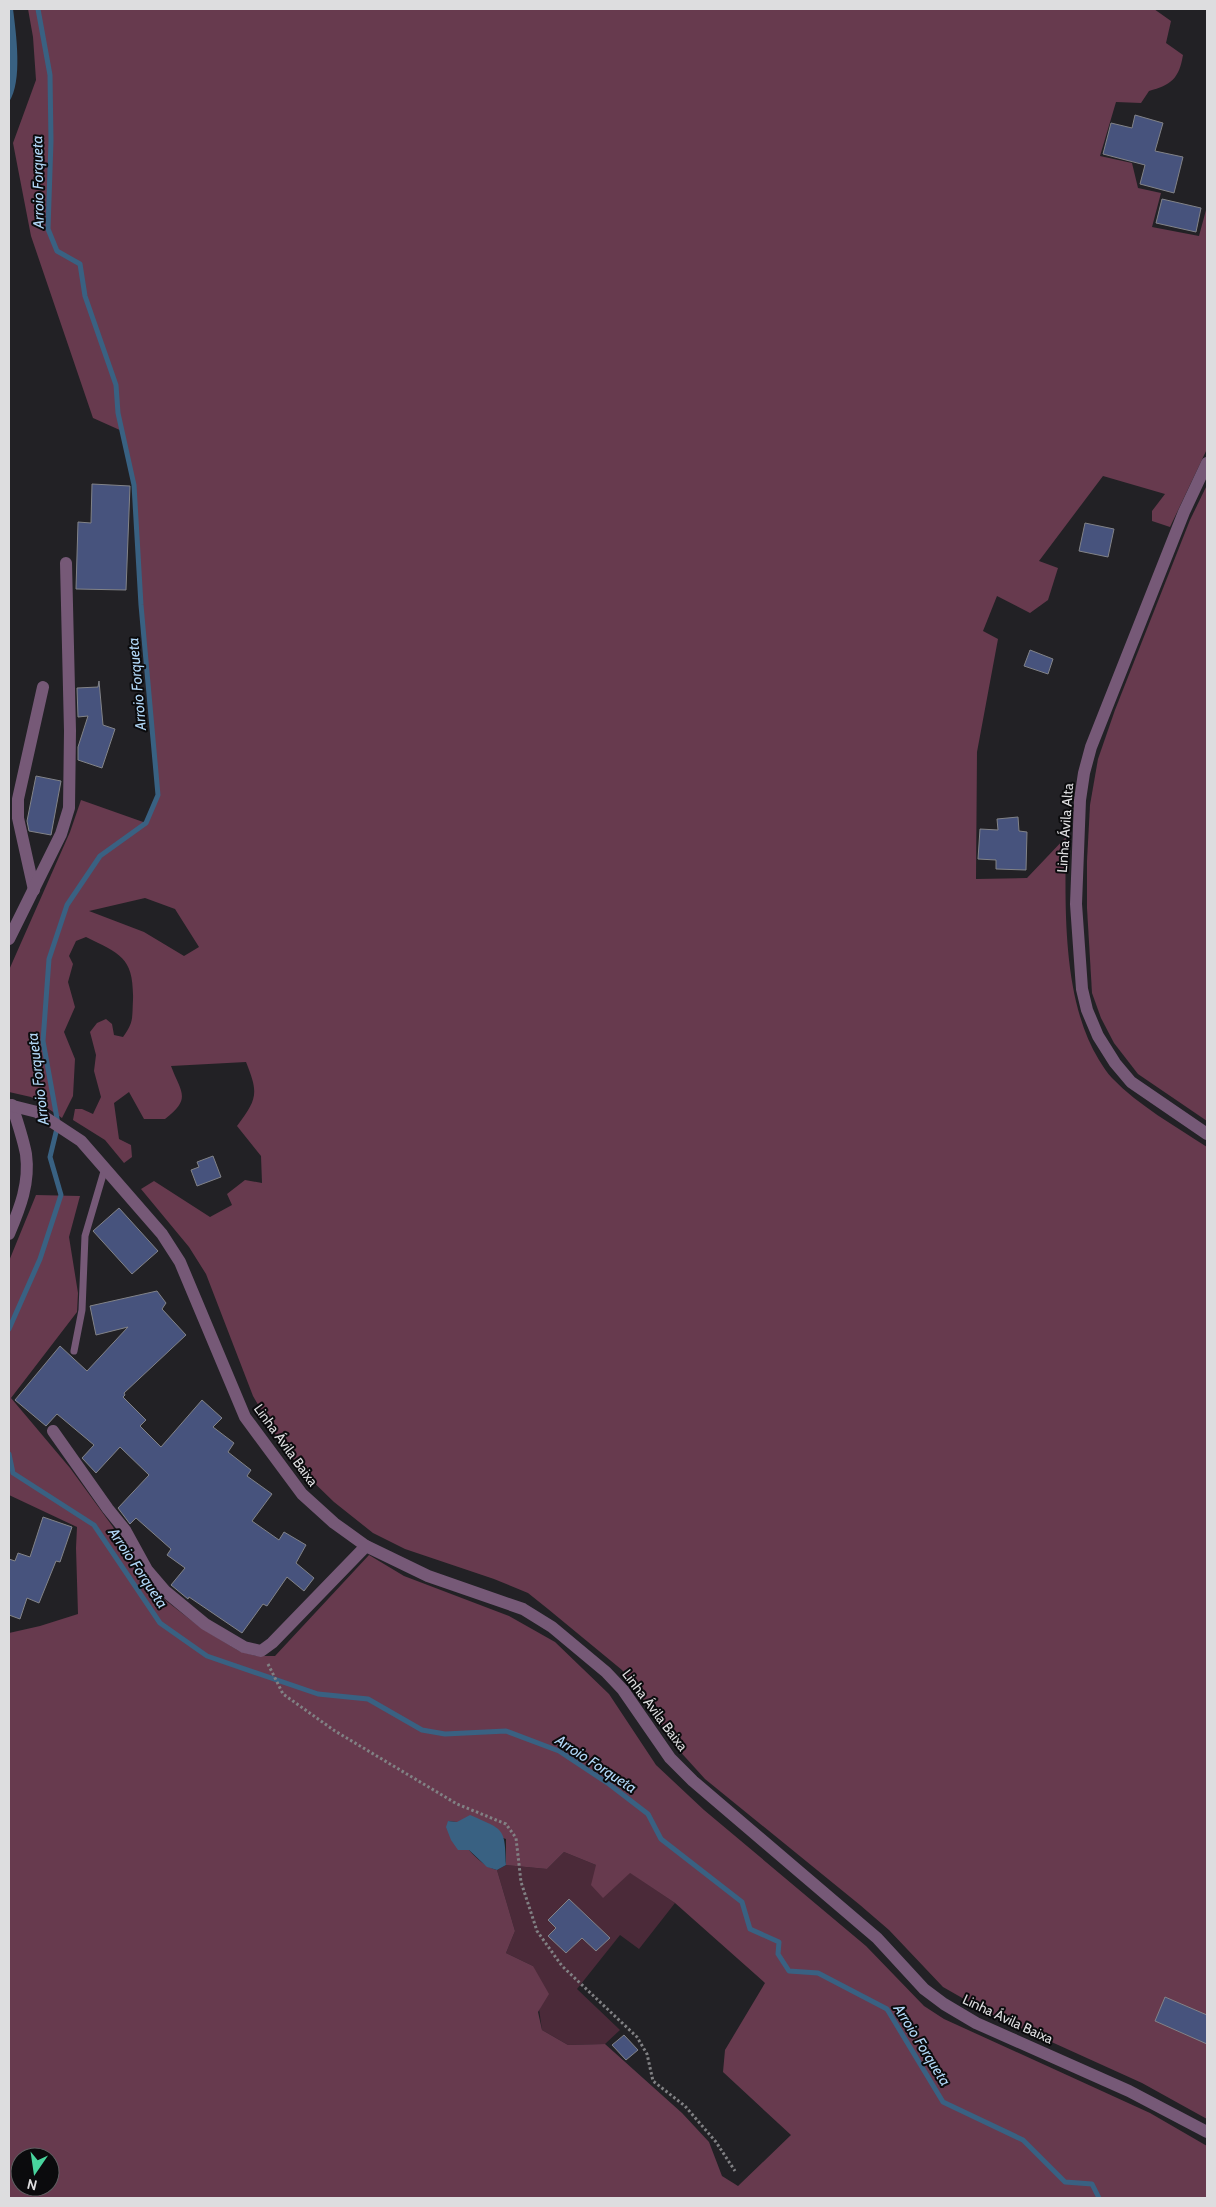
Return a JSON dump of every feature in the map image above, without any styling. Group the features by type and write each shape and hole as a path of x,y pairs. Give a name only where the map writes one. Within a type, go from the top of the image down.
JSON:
{"street":[{"name":"Linha Ávila Alta","path":"1207,463 1184,512 1091,747 1084,773 1080,800 1076,904 1082,989 1087,1010 1098,1036 1115,1063 1131,1082 1207,1134"},
{"path":"9,940 61,834 69,808 70,747 66,563"},
{"path":"34,890 18,818 18,799 43,687"},
{"path":"9,1234 20,1208 26,1184 26,1154 10,1105"},
{"name":"Linha Ávila Baixa","path":"10,1105 37,1112 81,1142 162,1234 180,1262 245,1417 302,1494 334,1523 366,1546 428,1576 523,1609 579,1649 606,1672 623,1690 670,1758 693,1781 878,1938 924,1988 944,2004 976,2023 1129,2091 1207,2132"},
{"path":"53,1430 125,1530 147,1570 165,1591 206,1624 244,1647 261,1651 272,1643 366,1546"}],"lane":[{"path":"74,1351 82,1310 85,1236 105,1167"}],"path":[{"path":"269,1667 283,1694 335,1731 457,1804 506,1824 516,1838 521,1882 537,1931 562,1966 637,2037 647,2054 653,2081 685,2106 716,2142 735,2171"}],"shaded area":[{"path":"28,9 1154,9 1171,21 1166,43 1183,55 1179,70 1173,80 1149,91 1141,103 1116,102 1100,156 1132,163 1138,188 1161,193 1152,227 1199,236 1206,210 1207,177 1207,449 1170,527 1152,521 1152,511 1165,494 1103,476 1039,561 1058,568 1048,600 1030,613 997,596 983,631 998,639 977,752 976,879 1027,878 1066,837 1068,952 1078,1010 1087,1036 1099,1060 1110,1076 1134,1098 1207,1147 1207,2119 1142,2083 992,2015 943,1987 889,1930 705,1779 676,1747 622,1670 548,1609 528,1593 494,1579 405,1549 373,1533 334,1502 302,1471 277,1437 253,1396 206,1274 189,1247 141,1189 154,1181 210,1217 232,1205 227,1194 245,1180 262,1183 261,1156 237,1126 249,1109 254,1096 253,1082 246,1062 171,1066 182,1095 179,1106 165,1119 144,1119 129,1092 114,1103 119,1139 131,1145 132,1157 124,1163 105,1140 73,1120 75,1109 82,1109 93,1114 101,1097 94,1071 96,1055 90,1032 97,1023 106,1019 112,1024 114,1035 123,1037 131,1023 132,1016 133,986 128,966 117,953 86,937 76,941 69,956 73,964 68,982 75,1007 64,1032 75,1059 73,1096 62,1118 31,1097 9,1092 9,970 70,832 81,800 146,823 158,795 141,605 134,485 122,431 93,418 31,236 13,143 36,80 33,37","holes":["145,898 175,909 199,947 184,956 144,932 89,911"]},
{"path":"1207,485 1207,1121 1138,1074 1114,1043 1101,1018 1092,993 1087,908 1087,861 1090,805 1098,759 1115,710 1190,520"},
{"path":"36,1195 80,1196 69,1237 78,1293 77,1312 11,1398 70,1468 113,1527 135,1570 160,1596 201,1628 239,1651 256,1656 275,1656 369,1555 404,1576 509,1616 555,1642 609,1694 656,1765 704,1810 866,1946 924,2006 944,2019 1150,2113 1207,2146 1207,2198 9,2198 9,1633 78,1614 77,1527 9,1495 9,1261","holes":["448,1821 457,1822 506,1839 506,1865 547,1869 564,1852 596,1865 591,1885 603,1898 630,1873 675,1903 765,1983 725,2050 723,2072 791,2135 738,2186 722,2176 709,2142 682,2113 605,2044 568,2045 542,2030 538,2012 549,1994 533,1966 506,1953 515,1931 497,1870 475,1857"]},
{"path":"564,1852 596,1865 629,1872 675,1903 639,1949 620,1935 577,1989 620,2030 605,2044 568,2045 542,2030 533,1966 506,1953 515,1931 497,1870 506,1865 547,1869"}],"water":[{"path":"9,9 13,9 16,31 17,70 16,82 9,102"},
{"path":"470,1815 496,1827 500,1831 505,1843 506,1865 497,1870 487,1867 469,1850 458,1850 451,1840 446,1827 448,1821 457,1822"}],"building":[{"path":"1135,115 1163,123 1155,151 1183,157 1174,193 1140,184 1145,165 1103,154 1111,123 1132,128"},
{"path":"1162,199 1201,208 1196,232 1156,223"},
{"path":"92,484 130,486 126,590 76,589 78,522 91,523"},
{"path":"1085,523 1114,529 1108,557 1079,551"},
{"path":"1030,650 1053,659 1048,674 1024,666"},
{"path":"99,681 103,725 115,729 102,768 78,760 78,747 88,716 78,717 77,688 98,687"},
{"path":"36,776 61,781 51,835 29,831 27,821"},
{"path":"1018,817 1019,831 1027,832 1026,870 996,869 996,860 978,859 980,829 998,830 997,819"},
{"path":"213,1156 221,1177 197,1186 191,1170 199,1167 197,1162"},
{"path":"119,1208 158,1251 132,1274 93,1231"},
{"path":"157,1291 166,1303 162,1309 186,1335 124,1393 123,1397 146,1420 140,1426 161,1447 202,1400 222,1418 213,1427 234,1443 228,1452 251,1470 247,1476 272,1494 252,1521 279,1540 284,1532 306,1545 296,1563 314,1578 304,1591 287,1577 267,1606 263,1604 242,1633 189,1597 188,1599 171,1585 185,1568 167,1555 171,1549 136,1518 130,1524 118,1508 149,1475 120,1447 96,1473 82,1458 94,1445 57,1414 46,1426 15,1400 60,1346 87,1371 128,1327 96,1335 90,1306"},
{"path":"43,1517 72,1527 60,1562 56,1561 39,1603 27,1598 20,1619 9,1615 9,1559 15,1561 18,1553 30,1557"},
{"path":"569,1899 610,1938 596,1951 582,1938 566,1953 548,1936 556,1928 548,1920"},
{"path":"1165,1997 1207,2015 1207,2044 1155,2021"},
{"path":"624,2035 638,2050 626,2060 612,2045"}],"waterway":[{"name":"Arroio Forqueta","path":"9,1329 40,1259 61,1195 50,1157 58,1124 43,1041 49,959 67,905 100,856 146,823 158,795 141,605 134,485 118,413 116,385 85,296 80,264 57,251 48,229 51,141 50,75 38,9"},
{"name":"Arroio Forqueta","path":"9,1454 13,1473 94,1525 160,1623 207,1656 318,1694 368,1699 422,1730 445,1734 506,1731 559,1751 609,1784 648,1814 661,1839 742,1902 750,1929 779,1942 778,1954 789,1971 818,1973 887,2009 943,2102 1023,2140 1065,2182 1092,2184 1099,2198"}]}
